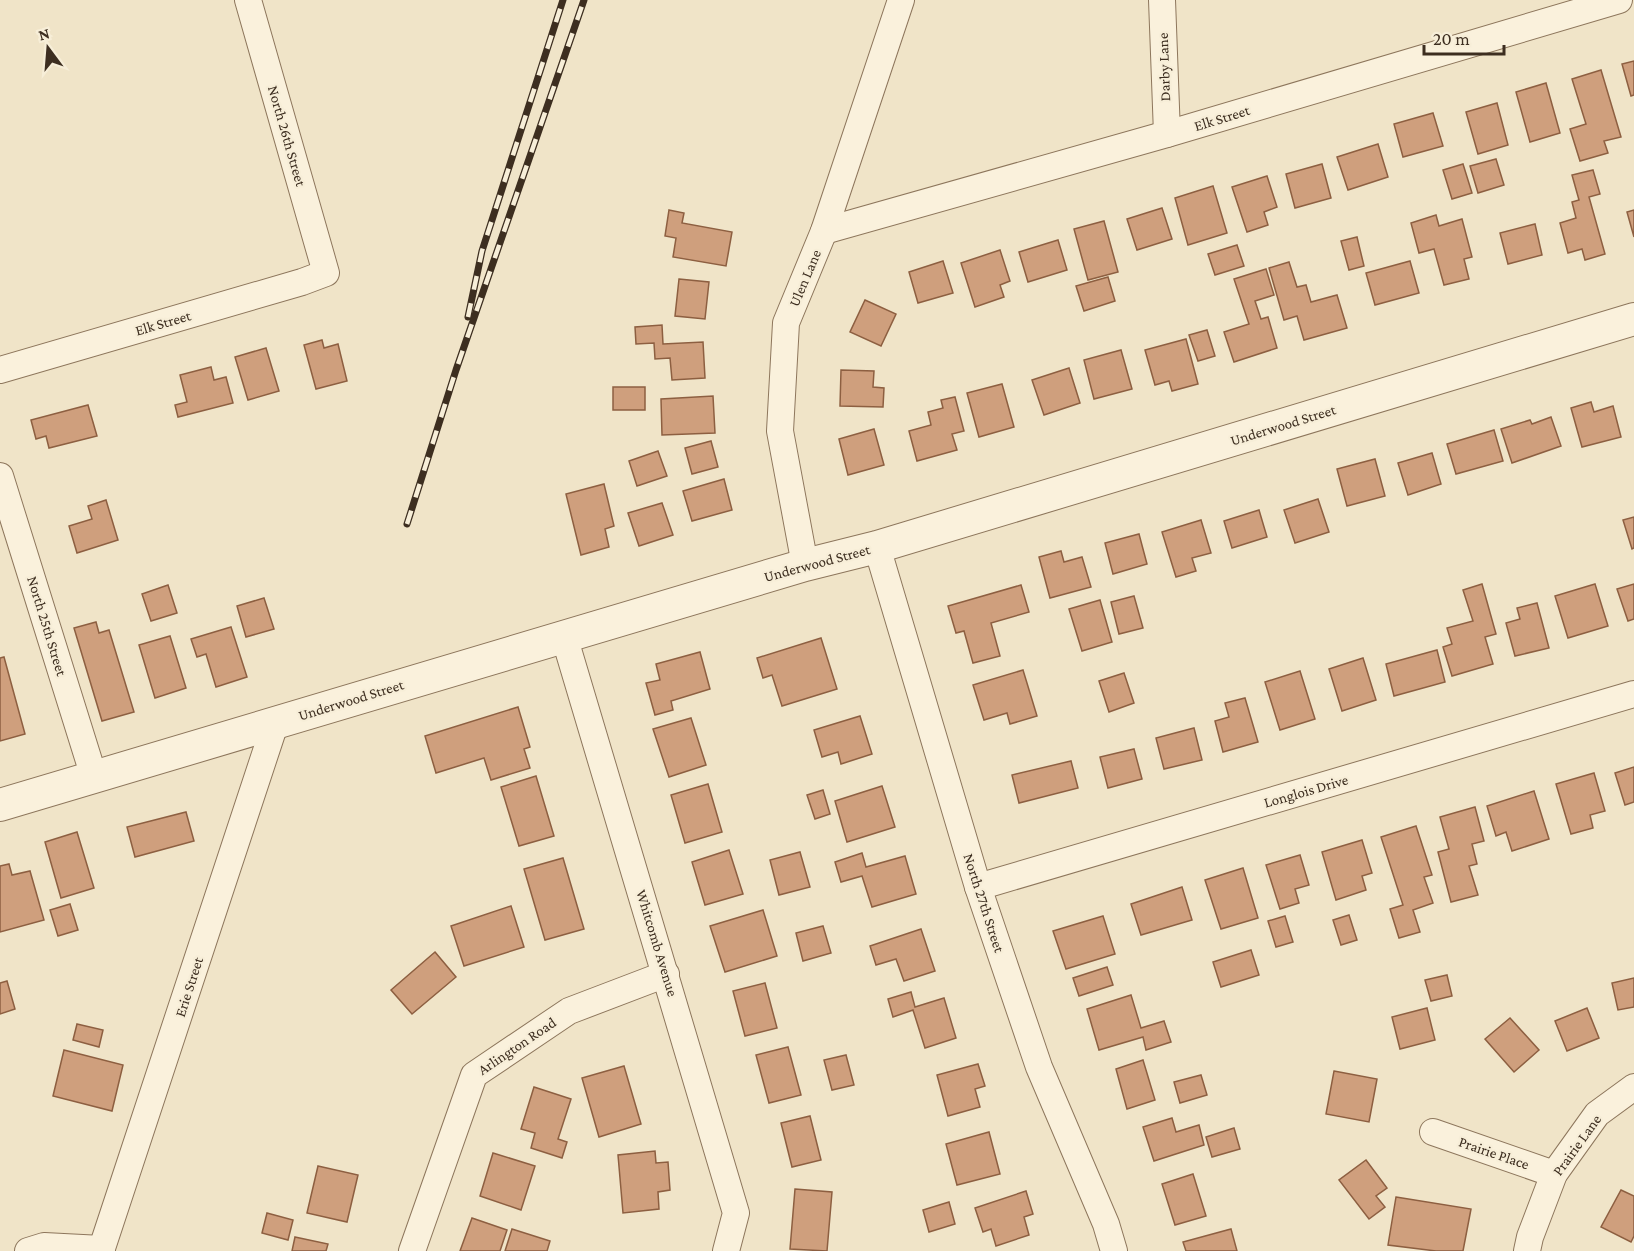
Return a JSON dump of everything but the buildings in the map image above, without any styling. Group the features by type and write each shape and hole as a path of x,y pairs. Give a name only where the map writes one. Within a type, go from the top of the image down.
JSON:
{"street":[{"name":"North 26th Street","path":"248,0 326,273"},
{"name":"Ulen Lane","path":"804,565 780,431 786,322 824,231 901,0"},
{"name":"Darby Lane","path":"1162,0 1167,134"},
{"name":"Elk Street","path":"824,231 1167,134 1619,0"},
{"name":"Elk Street","path":"0,370 326,273"},
{"name":"Underwood Street","path":"0,805 804,565 877,547 1634,320"},
{"name":"North 25th Street","path":"0,476 94,777"},
{"name":"North 27th Street","path":"877,547 978,887 1039,1067 1106,1224 1114,1251"},
{"name":"Whitcomb Avenue","path":"564,636 736,1213 726,1251"},
{"name":"Longlois Drive","path":"978,887 1634,694"},
{"name":"Erie Street","path":"101,1250 275,724"},
{"name":"Arlington Road","path":"412,1251 474,1075 569,1011 666,974"},
{"name":"Prairie Lane","path":"1527,1251 1530,1237 1554,1174 1597,1114 1634,1087"},
{"name":"Prairie Place","path":"1433,1132 1554,1174"},
{"path":"28,1251 44,1246 101,1250"}],"railway":[{"path":"468,317 482,251 563,0"},
{"path":"407,524 456,370 584,0"}]}
